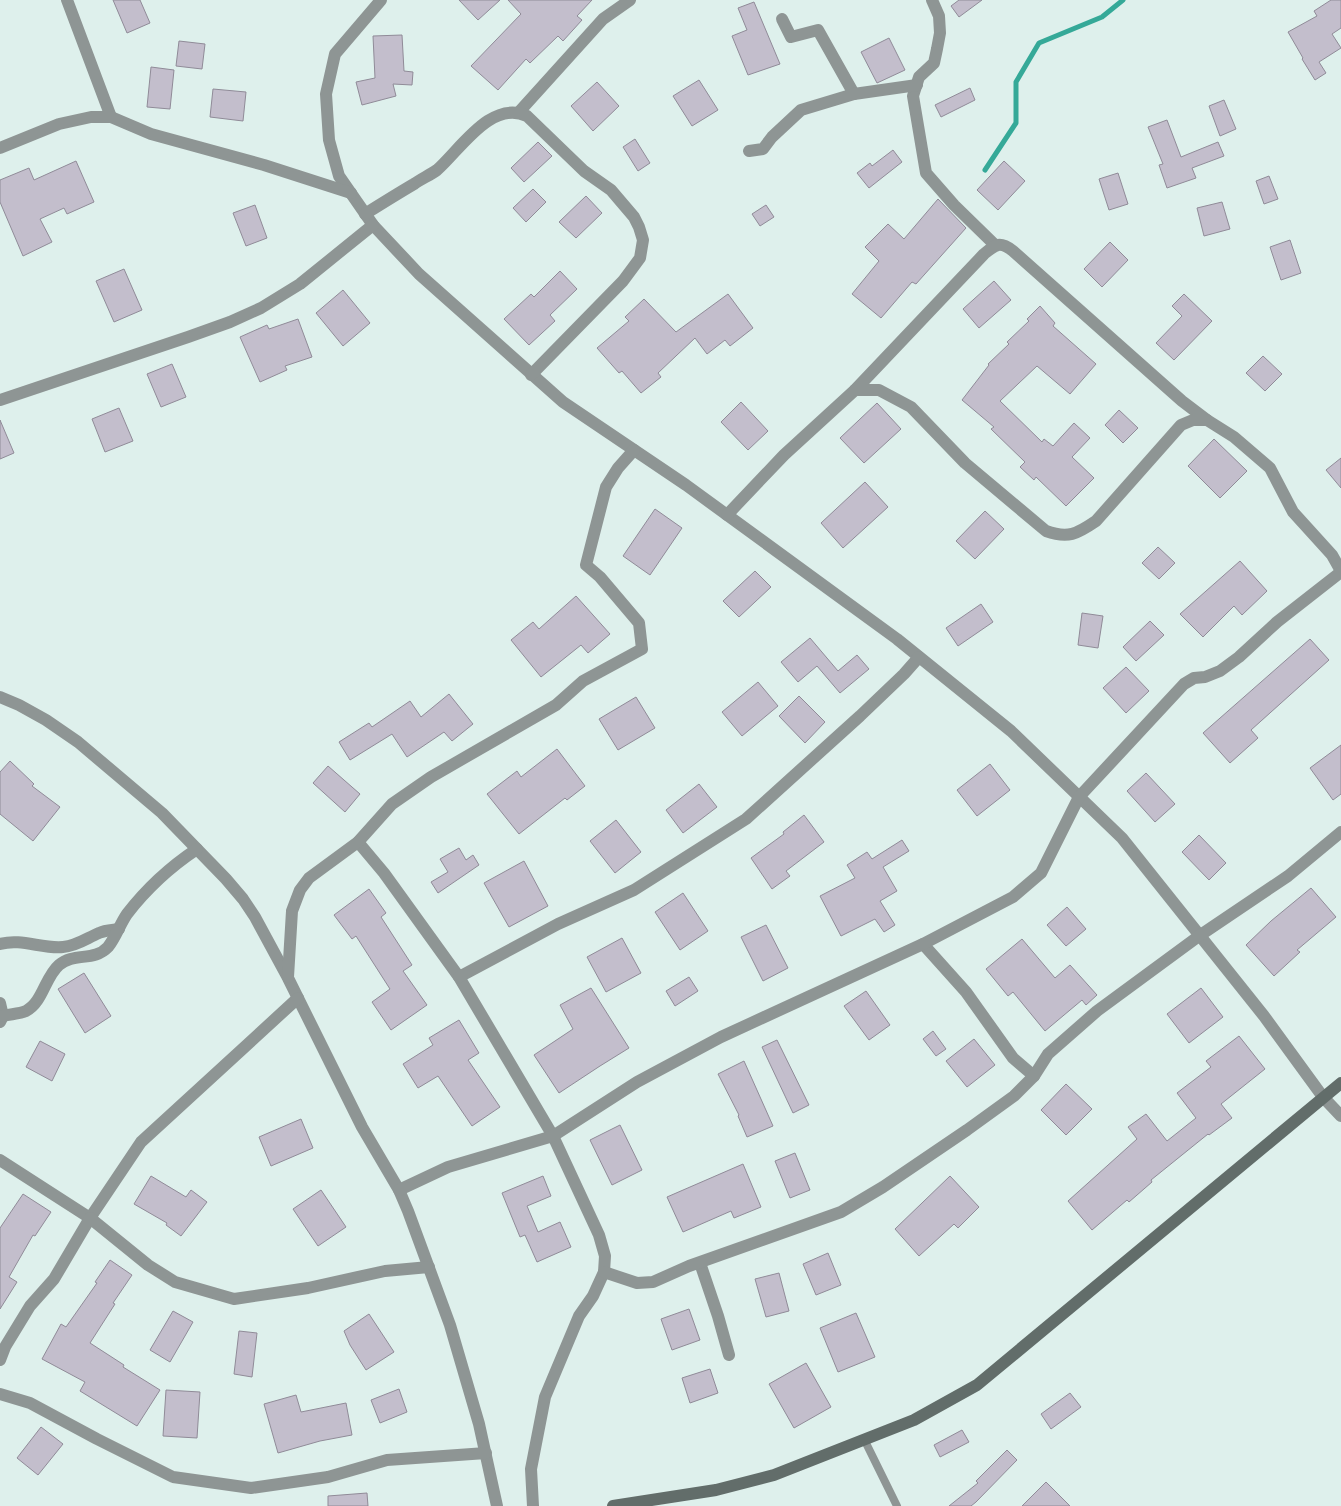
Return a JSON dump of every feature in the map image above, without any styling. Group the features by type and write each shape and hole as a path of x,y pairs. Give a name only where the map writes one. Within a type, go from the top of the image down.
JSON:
{"street":[{"path":"67,0 111,117"},
{"path":"381,0 335,54 326,94 329,140 339,176 373,225 419,274 563,402 727,515 896,638 1011,731 1122,838 1264,1016 1324,1097 1341,1116"},
{"path":"519,112 603,19 630,0"},
{"path":"399,1190 448,1166 553,1136 637,1082 721,1037 924,944 1013,897 1040,874 1079,797 1184,684 1194,678 1205,677 1220,671 1233,662 1276,622 1341,572 1332,555 1294,512 1270,468 1234,437 1182,401 1013,251 1006,246 995,245 954,205 926,173 913,96 920,77 934,63 937,49 940,33 939,16 932,0"},
{"path":"782,19 791,37 818,30 854,94"},
{"path":"749,152 763,149 772,137 801,110 854,94 917,85"},
{"path":"365,214 437,170 478,127 501,114 519,112 533,121 584,171 611,190 634,217 643,240 640,258 623,280 531,374"},
{"path":"0,148 59,124 91,117 111,117 151,134 264,165 350,194"},
{"path":"0,400 188,338 238,319 261,308 300,284 373,225"},
{"path":"727,515 784,455 855,390 984,254 995,245"},
{"path":"855,390 879,390 911,407 965,463 1046,531 1056,535 1067,536 1080,532 1096,521 1181,425 1193,420 1207,420"},
{"path":"288,978 292,911 300,890 309,878 358,842 392,804 431,777 556,705 583,682 642,648 639,623 600,576 586,565 606,487 618,468 634,450"},
{"path":"459,977 558,924 634,890 746,819 866,710 919,657"},
{"path":"0,697 46,720 78,742 162,813 243,900 255,917 288,978 362,1127 399,1190 450,1325 479,1424 497,1506"},
{"path":"604,1272 637,1283 653,1282 841,1212 883,1187 1014,1096 1034,1076 1048,1054 1097,1011 1200,936 1288,876 1341,832"},
{"path":"358,842 384,873 459,977 553,1136 599,1235 604,1256 604,1272 593,1296 579,1316 545,1397 531,1469 532,1506"},
{"path":"0,1002 2,1019 26,1010 36,1002 59,964 72,958 97,955 108,947 126,916 144,893 174,865 197,849"},
{"path":"0,944 18,942 45,947 64,947 79,944 102,932 119,929"},
{"path":"924,944 966,992 1013,1058 1034,1076"},
{"path":"0,1360 5,1347 30,1306 54,1279 90,1218 141,1142 298,998"},
{"path":"613,1506 716,1490 774,1475 914,1420 977,1385 1341,1083"},
{"path":"0,1160 90,1218 148,1264 175,1282 234,1299 308,1288 385,1271 429,1267"},
{"path":"700,1263 729,1355"},
{"path":"0,1394 30,1403 173,1477 251,1488 328,1477 387,1460 486,1453"}],"lane":[{"path":"864,1439 897,1506"}],"building":[{"path":"113,0 140,0 150,23 127,33"},
{"path":"459,0 500,0 478,20"},
{"path":"508,0 592,0 577,16 582,20 563,41 558,36 530,63 526,59 498,90 471,66 521,14"},
{"path":"959,0 982,0 959,17 951,6"},
{"path":"1331,0 1341,0 1341,28 1332,34 1341,48 1319,62 1326,73 1315,80 1288,32 1317,16 1314,11"},
{"path":"754,2 780,64 748,75 732,36 747,30 738,8"},
{"path":"402,35 404,71 413,72 412,85 393,84 396,96 362,105 356,82 375,78 373,36"},
{"path":"889,38 905,70 877,83 861,52"},
{"path":"179,41 205,44 202,69 176,66"},
{"path":"151,67 174,70 170,109 147,107"},
{"path":"699,80 718,110 692,126 673,96"},
{"path":"597,82 619,106 593,131 571,106"},
{"path":"970,88 975,100 941,117 935,105"},
{"path":"213,89 246,92 243,121 210,117"},
{"path":"1224,100 1236,129 1220,136 1209,106"},
{"path":"1167,120 1181,157 1218,142 1224,156 1192,168 1196,178 1167,188 1159,165 1163,164 1148,127"},
{"path":"635,139 650,163 638,171 623,147"},
{"path":"538,142 552,156 524,182 511,168"},
{"path":"893,150 902,162 869,188 857,173 870,163 872,166"},
{"path":"76,161 94,202 67,214 64,208 40,219 52,242 23,256 0,202 0,180 29,168 34,180"},
{"path":"1004,161 1025,181 998,210 977,190"},
{"path":"1118,173 1128,204 1109,210 1099,179"},
{"path":"1269,176 1278,199 1264,204 1256,181"},
{"path":"533,189 546,202 526,222 513,208"},
{"path":"586,196 602,213 576,238 559,222"},
{"path":"938,199 966,228 916,284 912,282 881,318 852,294 879,261 865,247 888,224 904,239"},
{"path":"1222,202 1230,229 1204,236 1197,208"},
{"path":"255,205 267,238 246,246 233,213"},
{"path":"766,205 774,217 760,226 752,214"},
{"path":"1290,240 1301,273 1281,280 1270,247"},
{"path":"1110,242 1128,260 1102,287 1084,269"},
{"path":"124,269 142,310 114,322 96,281"},
{"path":"560,271 577,289 550,315 555,321 529,345 504,319 531,294 534,297"},
{"path":"994,281 1011,300 979,328 963,309"},
{"path":"343,290 370,323 343,346 316,313"},
{"path":"728,294 753,328 730,346 725,340 707,354 695,338 658,373 661,377 641,393 622,371 619,373 597,348 629,321 625,317 644,299 676,332"},
{"path":"1184,294 1212,321 1174,360 1156,343 1182,316 1172,306"},
{"path":"1040,306 1055,323 1053,326 1096,364 1070,394 1037,366 1000,401 1042,442 1044,439 1053,446 1074,423 1090,438 1072,457 1094,478 1066,506 1036,477 1034,480 1020,467 1025,462 991,429 994,427 962,400 988,364 1009,344 1007,342 1029,321 1027,319"},
{"path":"298,319 312,357 285,366 287,370 260,382 240,337 267,325 269,329"},
{"path":"1263,356 1282,374 1265,391 1246,373"},
{"path":"172,364 186,397 161,407 147,374"},
{"path":"741,402 768,431 748,450 721,422"},
{"path":"877,403 901,429 864,463 840,438"},
{"path":"119,408 133,441 105,452 92,419"},
{"path":"1119,410 1138,428 1123,443 1105,425"},
{"path":"0,420 14,453 0,459"},
{"path":"1214,439 1247,471 1220,498 1188,466"},
{"path":"1341,458 1341,488 1326,470"},
{"path":"865,482 888,507 843,548 821,523"},
{"path":"655,509 682,528 650,575 623,556"},
{"path":"985,511 1004,529 975,559 956,541"},
{"path":"1158,547 1175,563 1159,579 1142,563"},
{"path":"1240,561 1267,591 1242,615 1234,606 1203,637 1180,614"},
{"path":"755,571 771,587 739,617 723,601"},
{"path":"576,596 610,634 588,653 581,645 541,677 511,640 533,622 539,629"},
{"path":"981,604 993,622 958,646 946,628"},
{"path":"1082,613 1103,616 1098,648 1078,645"},
{"path":"1150,621 1164,635 1136,661 1123,647"},
{"path":"810,638 838,671 857,655 869,669 840,693 817,666 798,682 781,662"},
{"path":"1310,639 1329,660 1251,730 1258,738 1230,763 1203,733"},
{"path":"1126,667 1149,691 1126,713 1103,688"},
{"path":"758,682 778,706 742,736 722,712"},
{"path":"449,694 473,724 452,741 444,732 407,757 392,734 350,760 339,742 369,723 372,727 410,701 421,717"},
{"path":"799,696 825,722 805,743 779,716"},
{"path":"636,697 655,728 618,750 599,719"},
{"path":"1341,745 1341,794 1333,800 1310,768"},
{"path":"557,749 585,786 567,800 565,798 519,834 487,794 517,771 521,777"},
{"path":"10,761 34,784 32,786 60,807 33,841 0,814 0,772"},
{"path":"990,764 1010,790 977,816 957,790"},
{"path":"328,766 360,794 345,812 313,783"},
{"path":"1146,773 1175,804 1155,822 1127,791"},
{"path":"699,784 717,807 683,833 666,810"},
{"path":"804,815 824,842 786,871 790,876 772,889 751,858 784,834 783,832"},
{"path":"616,820 641,852 615,873 590,841"},
{"path":"1199,835 1226,863 1209,880 1182,852"},
{"path":"902,840 909,851 883,867 897,891 880,901 895,925 884,932 875,919 841,936 820,896 855,878 847,865 867,852 872,859"},
{"path":"459,848 466,860 473,855 479,865 438,893 431,882 448,872 440,859"},
{"path":"524,861 548,906 509,927 484,883"},
{"path":"1311,888 1336,917 1297,950 1300,952 1274,976 1246,945 1271,921"},
{"path":"369,889 386,913 381,917 412,965 403,971 427,1005 391,1030 372,1002 390,989 356,936 352,939 334,915"},
{"path":"683,893 708,931 680,950 655,912"},
{"path":"1067,907 1086,929 1066,946 1047,925"},
{"path":"766,925 788,968 763,981 741,937"},
{"path":"622,938 641,973 606,992 587,957"},
{"path":"1022,939 1055,978 1070,965 1097,995 1086,1005 1082,1000 1045,1031 1013,992 1008,996 986,969"},
{"path":"84,973 111,1016 85,1033 58,989"},
{"path":"689,977 698,991 675,1006 666,991"},
{"path":"591,988 629,1048 559,1093 534,1055 573,1029 560,1005"},
{"path":"1201,988 1223,1017 1189,1043 1167,1014"},
{"path":"866,991 890,1025 869,1040 844,1006"},
{"path":"459,1020 479,1053 468,1060 500,1107 472,1126 438,1076 418,1088 403,1064 433,1045 429,1038"},
{"path":"933,1031 946,1049 936,1056 923,1039"},
{"path":"1239,1036 1265,1069 1221,1104 1232,1118 1208,1134 1151,1180 1152,1182 1129,1202 1127,1200 1092,1230 1068,1201 1137,1139 1128,1127 1146,1114 1167,1141 1196,1118 1177,1093 1211,1067 1206,1061"},
{"path":"974,1039 995,1065 967,1087 946,1061"},
{"path":"777,1040 809,1105 793,1113 762,1047"},
{"path":"40,1041 65,1054 52,1081 26,1067"},
{"path":"744,1061 773,1126 747,1137 739,1115 718,1074"},
{"path":"1066,1084 1092,1109 1066,1135 1041,1110"},
{"path":"301,1119 313,1148 271,1166 259,1137"},
{"path":"620,1125 642,1170 612,1185 590,1140"},
{"path":"795,1153 810,1190 790,1198 775,1161"},
{"path":"743,1164 761,1207 734,1218 731,1211 683,1232 667,1197"},
{"path":"151,1176 186,1197 191,1190 207,1202 181,1236 166,1225 167,1223 134,1204"},
{"path":"543,1176 551,1196 527,1206 538,1232 560,1222 571,1247 537,1262 525,1235 520,1237 502,1193"},
{"path":"950,1176 979,1207 958,1228 954,1224 919,1256 895,1229"},
{"path":"321,1190 346,1227 318,1246 293,1209"},
{"path":"23,1194 51,1212 35,1236 33,1235 9,1277 17,1282 0,1309 0,1228"},
{"path":"828,1253 841,1285 816,1295 803,1264"},
{"path":"110,1260 132,1275 90,1343 124,1365 123,1367 160,1390 137,1426 80,1391 85,1382 42,1359 61,1324 66,1327 97,1283 95,1282"},
{"path":"779,1273 789,1311 766,1317 755,1279"},
{"path":"689,1309 700,1340 672,1350 661,1319"},
{"path":"173,1311 193,1322 170,1362 150,1350"},
{"path":"856,1313 875,1357 838,1372 820,1328"},
{"path":"369,1314 394,1352 366,1370 350,1345 344,1331"},
{"path":"239,1331 257,1333 252,1377 234,1374"},
{"path":"806,1363 831,1407 794,1428 769,1384"},
{"path":"710,1369 718,1393 690,1403 682,1378"},
{"path":"399,1389 407,1412 380,1423 371,1400"},
{"path":"166,1390 200,1392 197,1438 163,1436"},
{"path":"1070,1393 1081,1407 1051,1429 1041,1414"},
{"path":"296,1395 301,1412 346,1403 352,1435 320,1441 278,1453 264,1404"},
{"path":"41,1427 63,1444 38,1475 17,1458"},
{"path":"962,1430 969,1442 940,1457 934,1445"},
{"path":"1007,1450 1017,1460 976,1502 971,1506 949,1506 978,1483 976,1481"},
{"path":"1046,1482 1070,1506 1022,1506"},
{"path":"367,1493 368,1506 328,1506 328,1496"}],"waterway":[{"path":"985,170 1016,123 1016,82 1039,43 1102,17 1123,0"}]}
